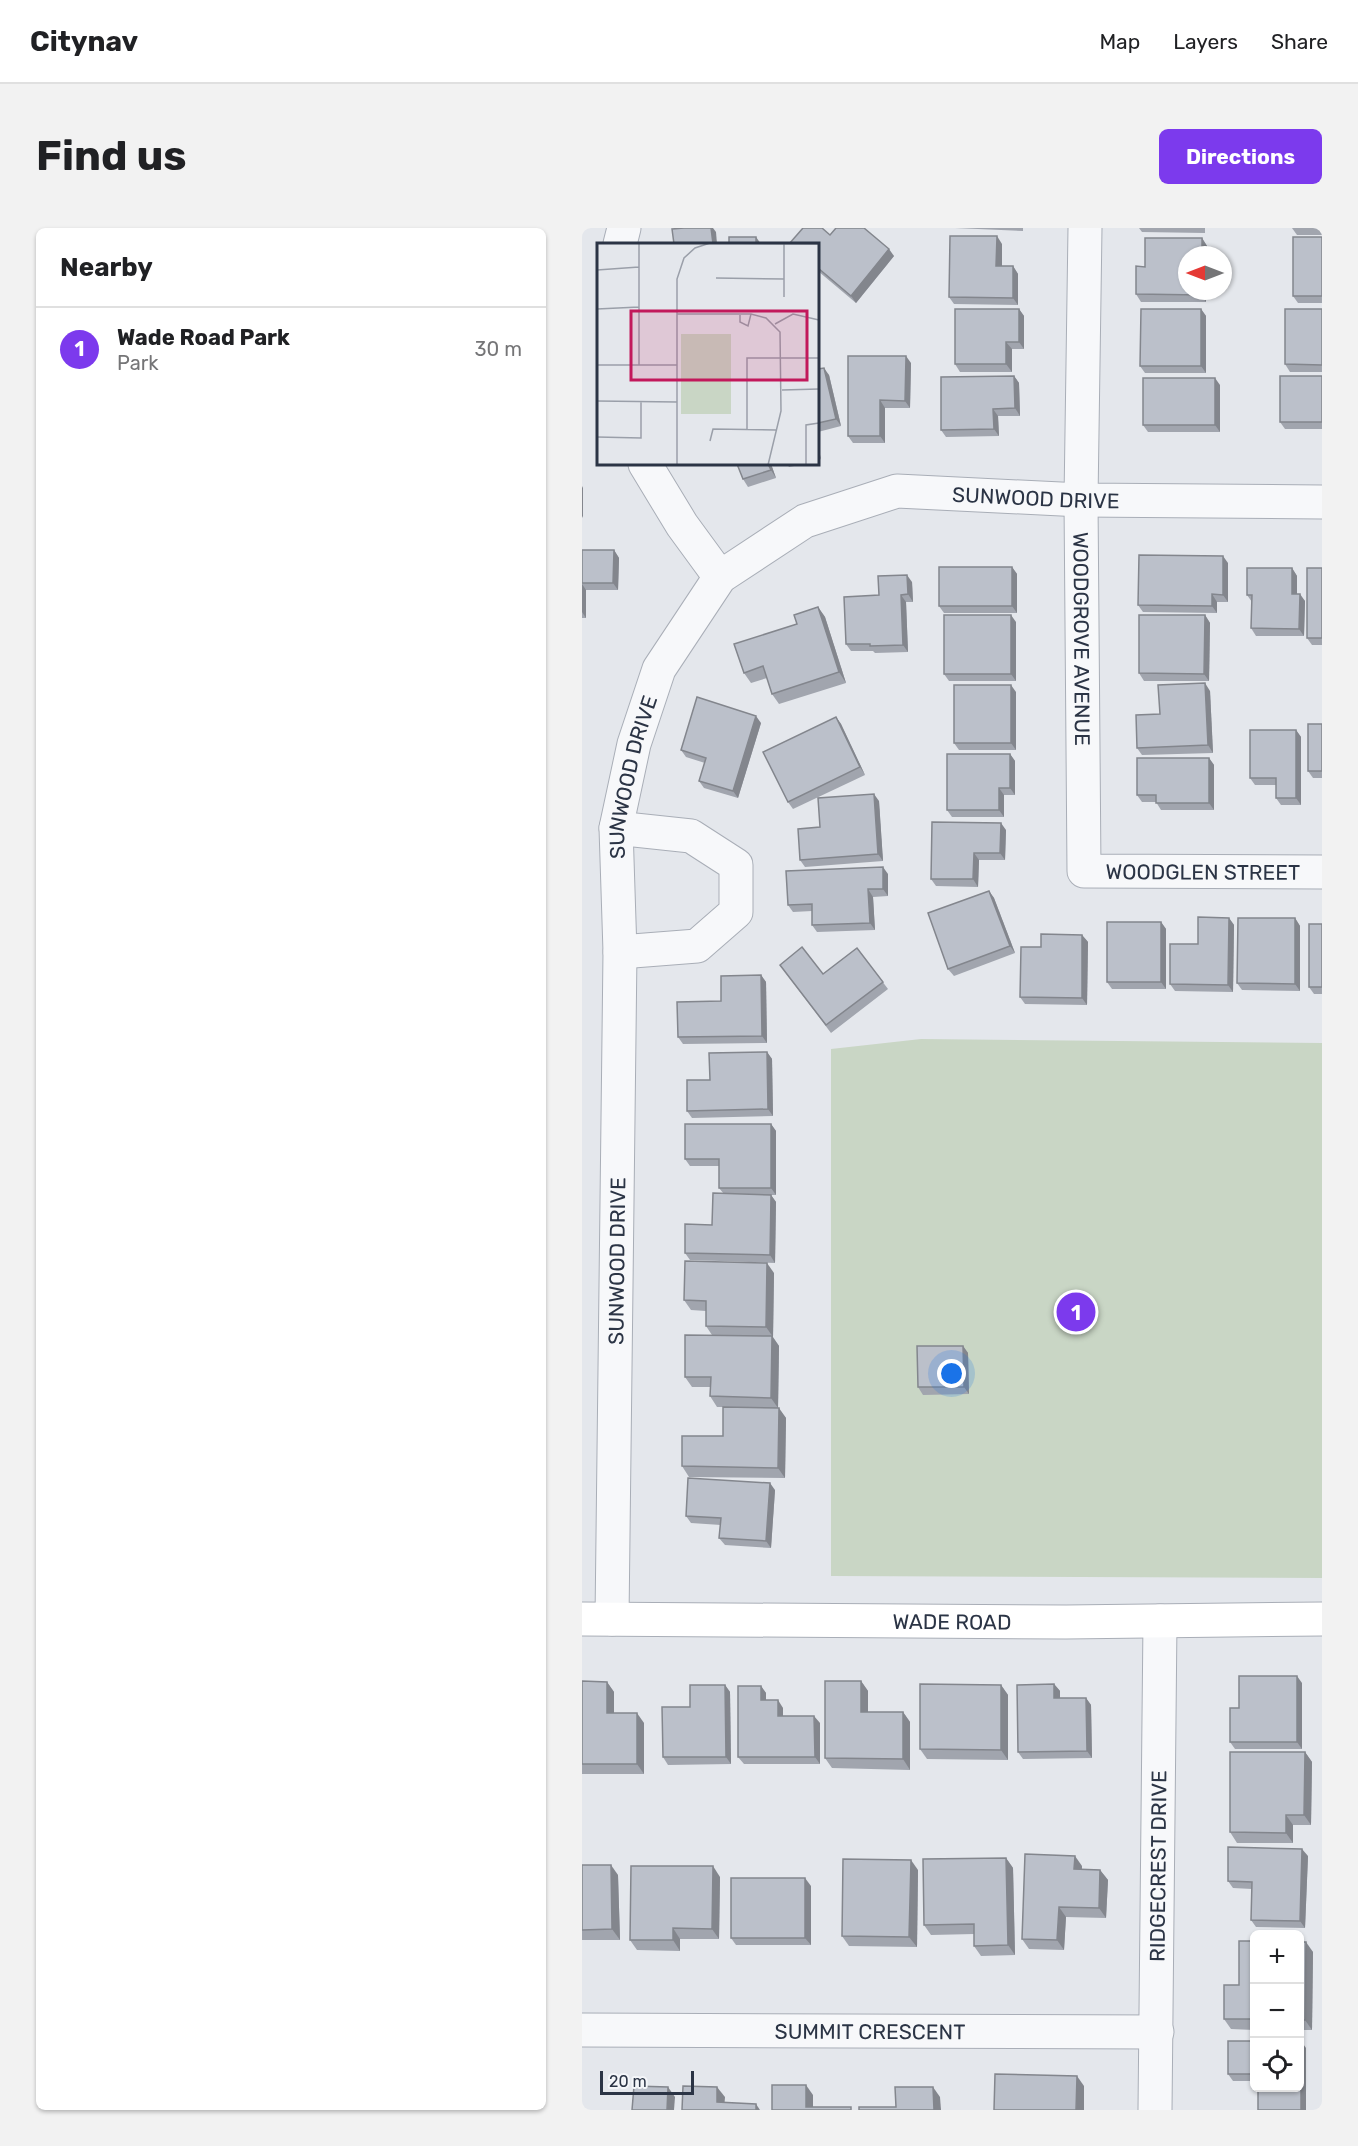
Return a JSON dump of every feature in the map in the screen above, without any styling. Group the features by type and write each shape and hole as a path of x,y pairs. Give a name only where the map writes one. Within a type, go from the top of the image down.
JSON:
{"street":[{"path":"620,243 624,228"},
{"name":"WOODGROVE AVENUE","path":"1084,871 1081,500 1085,228"},
{"path":"645,465 682,525 720,577"},
{"name":"SUNWOOD DRIVE","path":"597,1619 620,952 616,828 634,744 659,669 720,577 805,521 897,491 1081,500 1322,502"},
{"path":"616,828 691,836 736,865 736,912 697,946 620,952"},
{"name":"WOODGLEN STREET","path":"1084,871 1322,872"},
{"name":"WADE ROAD","path":"597,1619 819,1621 1322,1619"},
{"name":"RIDGECREST DRIVE","path":"1155,2110 1160,1621"},
{"name":"SUMMIT CRESCENT","path":"582,2030 1157,2032"}],"green space":[{"path":"921,1039 1322,1043 1322,1578 831,1576 831,1049"}],"building":[{"path":"711,228 713,243 674,243 672,229"},
{"path":"803,228 822,228 830,235 836,228 864,228 889,249 851,296 819,269 819,243 790,243"},
{"path":"950,236 997,236 996,266 1013,266 1013,298 949,297"},
{"path":"729,237 756,237 756,243 729,243"},
{"path":"1293,237 1322,237 1322,296 1293,296"},
{"path":"1145,238 1202,238 1202,246 1178,246 1178,295 1136,294 1136,266 1145,267"},
{"path":"955,309 1019,309 1019,342 1006,342 1006,364 955,364"},
{"path":"1141,309 1201,309 1201,366 1140,366"},
{"path":"1285,309 1322,309 1322,365 1285,364"},
{"path":"848,356 906,356 905,401 880,400 880,436 848,436"},
{"path":"824,368 836,419 819,423 819,369"},
{"path":"1014,376 1015,408 993,409 994,429 941,430 941,377"},
{"path":"1280,376 1322,376 1322,422 1280,422"},
{"path":"1143,378 1215,378 1215,425 1143,425"},
{"path":"737,465 768,465 771,470 743,479"},
{"path":"582,550 614,550 613,583 582,583"},
{"path":"1139,555 1223,556 1223,595 1212,594 1212,606 1138,605"},
{"path":"939,567 1012,567 1012,606 939,606"},
{"path":"1247,568 1292,568 1292,594 1300,594 1299,629 1251,628 1252,595 1247,595"},
{"path":"1307,568 1322,568 1322,638 1307,638"},
{"path":"907,575 908,594 901,595 903,645 846,644 844,597 879,595 878,576"},
{"path":"818,607 839,672 772,694 763,666 744,673 734,644 797,624 794,615"},
{"path":"944,615 1011,615 1011,674 944,674"},
{"path":"1139,615 1205,615 1204,674 1139,673"},
{"path":"1205,683 1208,745 1137,748 1136,715 1160,714 1158,685"},
{"path":"954,685 1011,685 1011,743 954,743"},
{"path":"697,697 756,716 733,791 699,781 706,758 681,750"},
{"path":"836,717 860,767 788,802 763,752"},
{"path":"1308,724 1322,724 1322,771 1308,771"},
{"path":"1250,730 1296,730 1296,798 1276,798 1276,778 1250,778"},
{"path":"947,754 1010,754 1010,788 999,788 999,810 947,810"},
{"path":"1137,758 1209,758 1209,803 1156,803 1156,795 1137,795"},
{"path":"874,794 878,854 800,860 798,829 820,827 818,798"},
{"path":"932,822 1001,823 1000,853 974,853 973,879 931,879"},
{"path":"883,867 883,889 868,889 870,923 812,925 812,904 788,905 786,871"},
{"path":"989,891 1010,946 948,969 928,913"},
{"path":"1198,917 1229,918 1228,985 1170,984 1170,944 1198,944"},
{"path":"1238,918 1295,918 1295,984 1237,983"},
{"path":"1107,922 1161,922 1161,982 1107,982"},
{"path":"1309,924 1322,924 1322,987 1309,987"},
{"path":"1041,934 1082,935 1082,998 1020,997 1021,947 1041,947"},
{"path":"802,947 823,974 857,948 883,982 826,1025 780,965"},
{"path":"761,975 762,1036 678,1037 677,1002 721,1001 721,976"},
{"path":"767,1052 768,1109 687,1111 687,1080 710,1080 709,1053"},
{"path":"685,1124 771,1124 771,1188 719,1188 719,1159 685,1159"},
{"path":"713,1193 771,1195 770,1255 685,1253 685,1224 712,1225"},
{"path":"685,1261 767,1263 766,1327 706,1326 706,1301 684,1300"},
{"path":"685,1335 772,1336 771,1398 710,1396 711,1377 685,1377"},
{"path":"917,1346 963,1346 964,1387 918,1387"},
{"path":"723,1407 779,1408 778,1468 682,1466 682,1436 723,1436"},
{"path":"688,1478 770,1483 766,1541 719,1538 721,1518 686,1516"},
{"path":"1239,1676 1297,1676 1297,1742 1230,1742 1230,1708 1239,1708"},
{"path":"582,1681 607,1682 607,1713 637,1713 637,1764 582,1764"},
{"path":"825,1681 861,1681 861,1712 903,1712 903,1759 825,1758"},
{"path":"920,1684 1001,1685 1001,1750 920,1749"},
{"path":"1054,1684 1054,1698 1086,1698 1087,1751 1018,1752 1017,1685"},
{"path":"690,1685 725,1685 726,1757 663,1757 662,1707 690,1707"},
{"path":"738,1686 761,1686 761,1700 778,1700 778,1716 814,1716 815,1757 738,1757"},
{"path":"1230,1752 1305,1752 1304,1815 1286,1815 1286,1833 1230,1832"},
{"path":"1228,1847 1302,1849 1300,1921 1251,1920 1252,1882 1228,1881"},
{"path":"1025,1854 1075,1856 1074,1869 1100,1870 1099,1908 1059,1907 1057,1940 1022,1939"},
{"path":"1006,1858 1008,1945 974,1946 974,1924 924,1925 923,1859"},
{"path":"843,1859 911,1860 909,1937 842,1936"},
{"path":"582,1865 611,1865 612,1929 582,1930"},
{"path":"631,1866 713,1866 712,1929 673,1928 673,1940 630,1940"},
{"path":"731,1878 805,1878 805,1938 731,1938"},
{"path":"1239,1941 1250,1941 1250,2019 1224,2019 1224,1985 1239,1985"},
{"path":"1304,1942 1306,1942 1305,2020"},
{"path":"1228,2041 1250,2041 1250,2074 1228,2074"},
{"path":"995,2074 1077,2076 1076,2110 994,2110"},
{"path":"772,2085 806,2085 806,2107 851,2107 851,2110 772,2110"},
{"path":"634,2086 668,2087 667,2110 632,2110"},
{"path":"683,2086 717,2087 717,2102 756,2104 756,2110 682,2110"},
{"path":"895,2087 933,2087 934,2110 859,2110 859,2107 896,2107"},
{"path":"1258,2092 1301,2092 1301,2110 1258,2110"}],"place":[{"name":"Wade Road Park","path":"1076,1312"}]}
